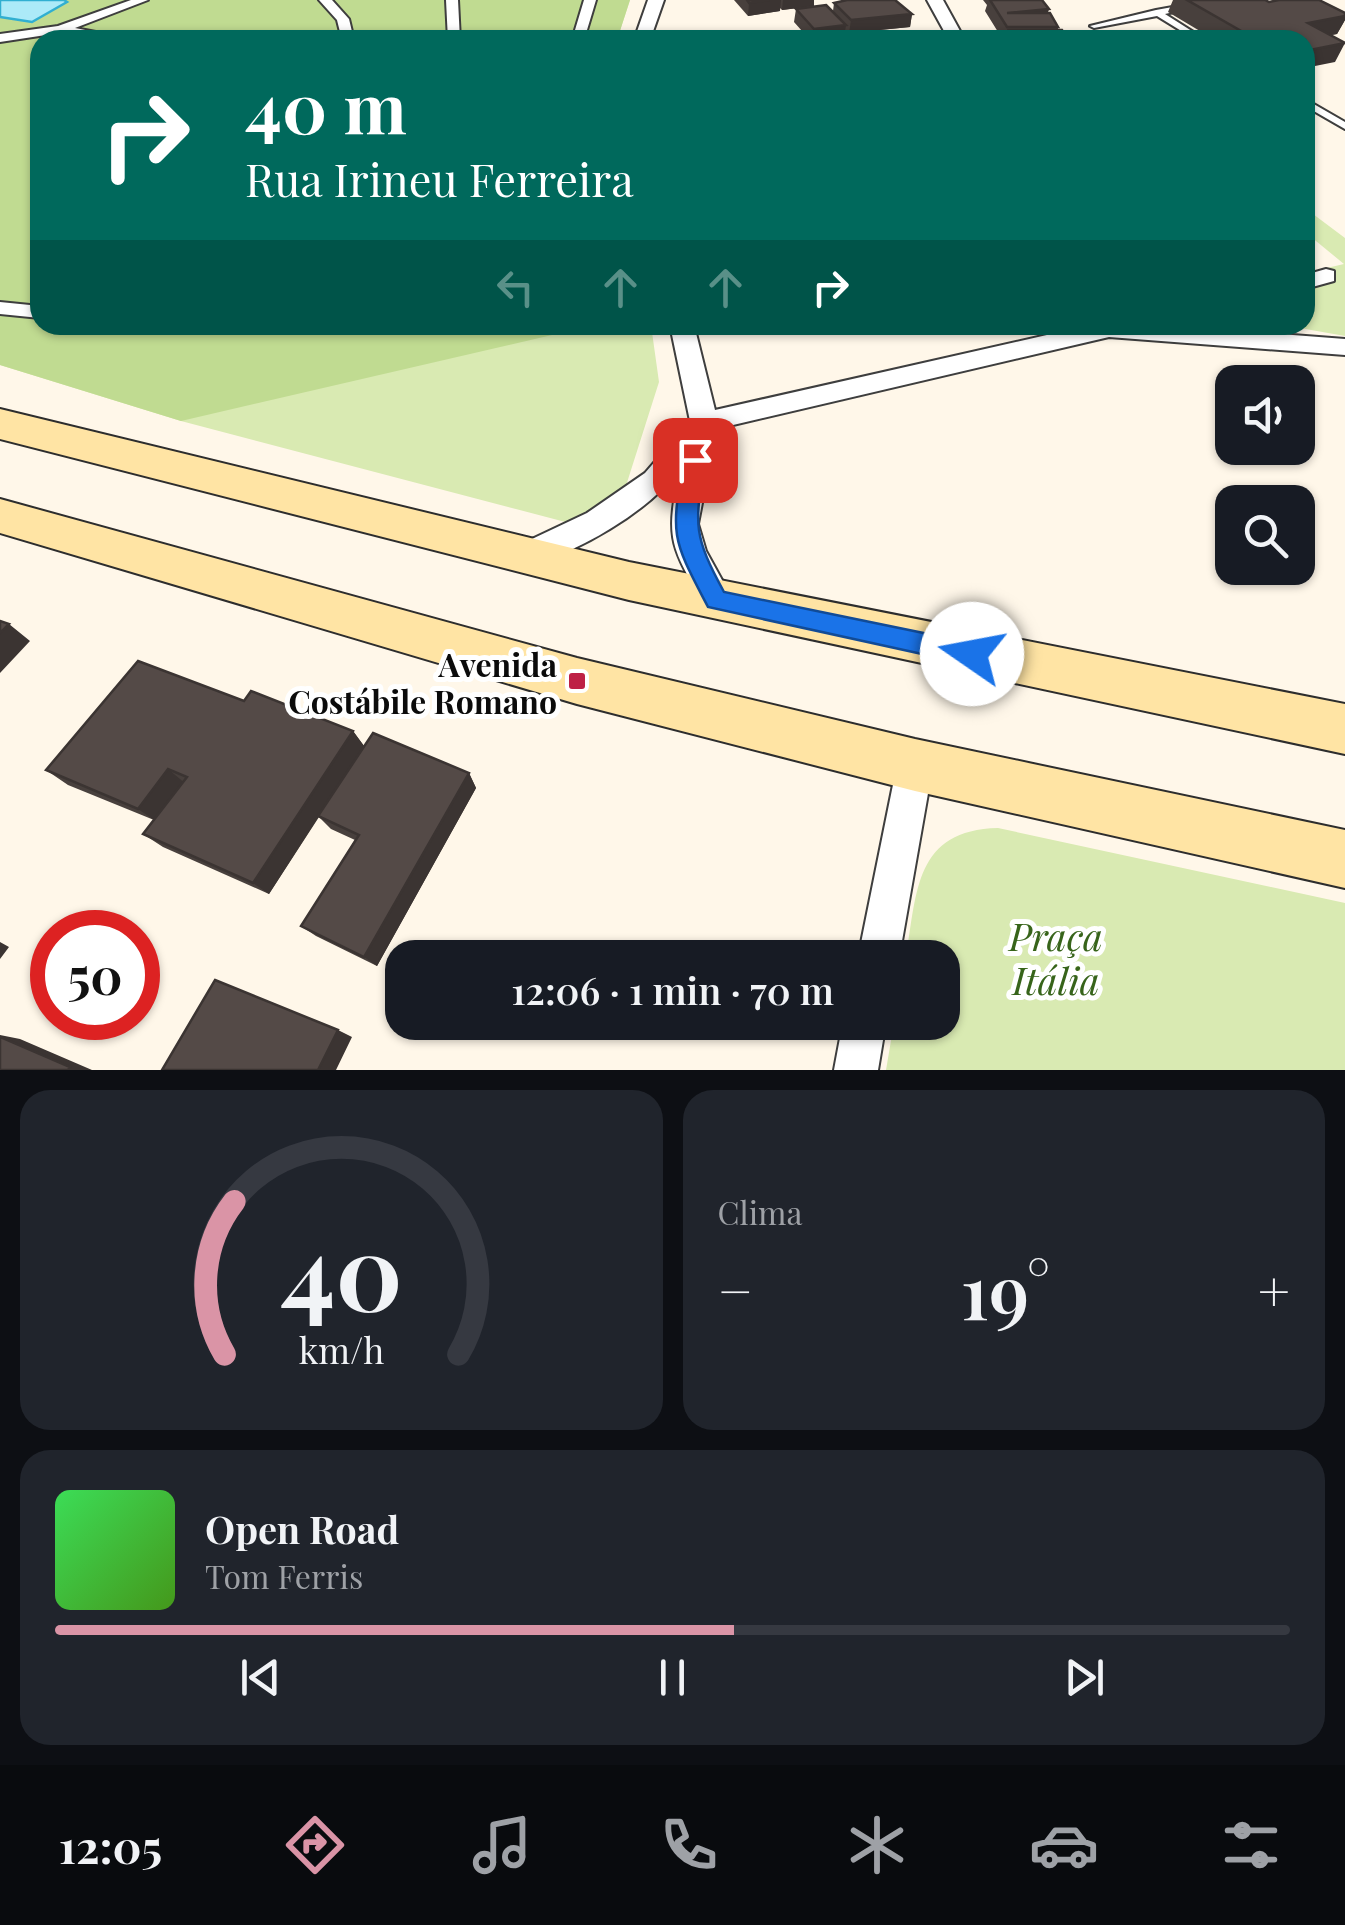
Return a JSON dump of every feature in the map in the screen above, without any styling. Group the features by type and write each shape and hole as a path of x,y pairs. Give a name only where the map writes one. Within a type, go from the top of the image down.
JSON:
{"main road":[{"path":"0,424 716,600 1345,729"},
{"path":"0,516 577,682 915,764 1345,858"}],"street":[{"path":"53,30 142,0"},
{"path":"325,0 343,20 346,30"},
{"path":"452,0 454,30"},
{"path":"581,30 590,0"},
{"path":"646,30 656,0"},
{"path":"936,0 948,30"},
{"path":"60,29 66,30"},
{"path":"0,38 30,34"},
{"path":"0,308 30,311"},
{"path":"684,335 704,422 684,524 691,553 716,600"},
{"path":"526,556 597,521 654,481 704,422 1083,335"},
{"path":"1209,335 1345,347"},
{"path":"881,940 915,764"},
{"path":"856,1070 862,1040"}],"lane":[{"path":"1094,26 1223,0"},
{"path":"1156,12 1186,30"},
{"path":"1315,108 1345,126"}],"green space":[{"path":"0,0 630,0 620,30 30,30 30,335 652,335 659,382 624,492 573,524 181,421 0,365"},
{"path":"64,0 630,0 620,30 30,30 30,335 552,335 181,421 0,365 0,17 32,22"},
{"path":"1315,216 1345,238 1345,336 1315,331 1315,271 1344,264 1315,240"},
{"name":"Praça Itália","path":"998,828 1345,903 1345,1070 886,1070 891,1040 960,1040 960,940 908,940 925,868 935,852 971,831"}],"water":[{"path":"0,0 67,2 32,22 0,17"}],"building":[{"path":"895,0 912,14 851,20 834,3"},
{"path":"990,0 1042,0 1049,9 1007,13 1050,13 1058,27 1007,27"},
{"path":"1187,0 1319,0 1345,13 1308,23 1345,43 1315,49 1315,30 1240,30"},
{"path":"826,5 846,25 814,29 796,9"},
{"path":"138,661 244,701 251,691 353,731 253,883 143,834 187,777 168,769 138,809 46,770"},
{"path":"373,733 469,773 364,957 301,926 359,835 318,816"},
{"path":"215,980 338,1030 318,1070 162,1070"},
{"path":"0,1037 70,1067 0,1070"}],"place":[{"name":"Avenida Costábile Romano","path":"577,681"}],"route":[{"path":"695,460 684,524 691,553 716,600 972,654"}]}
